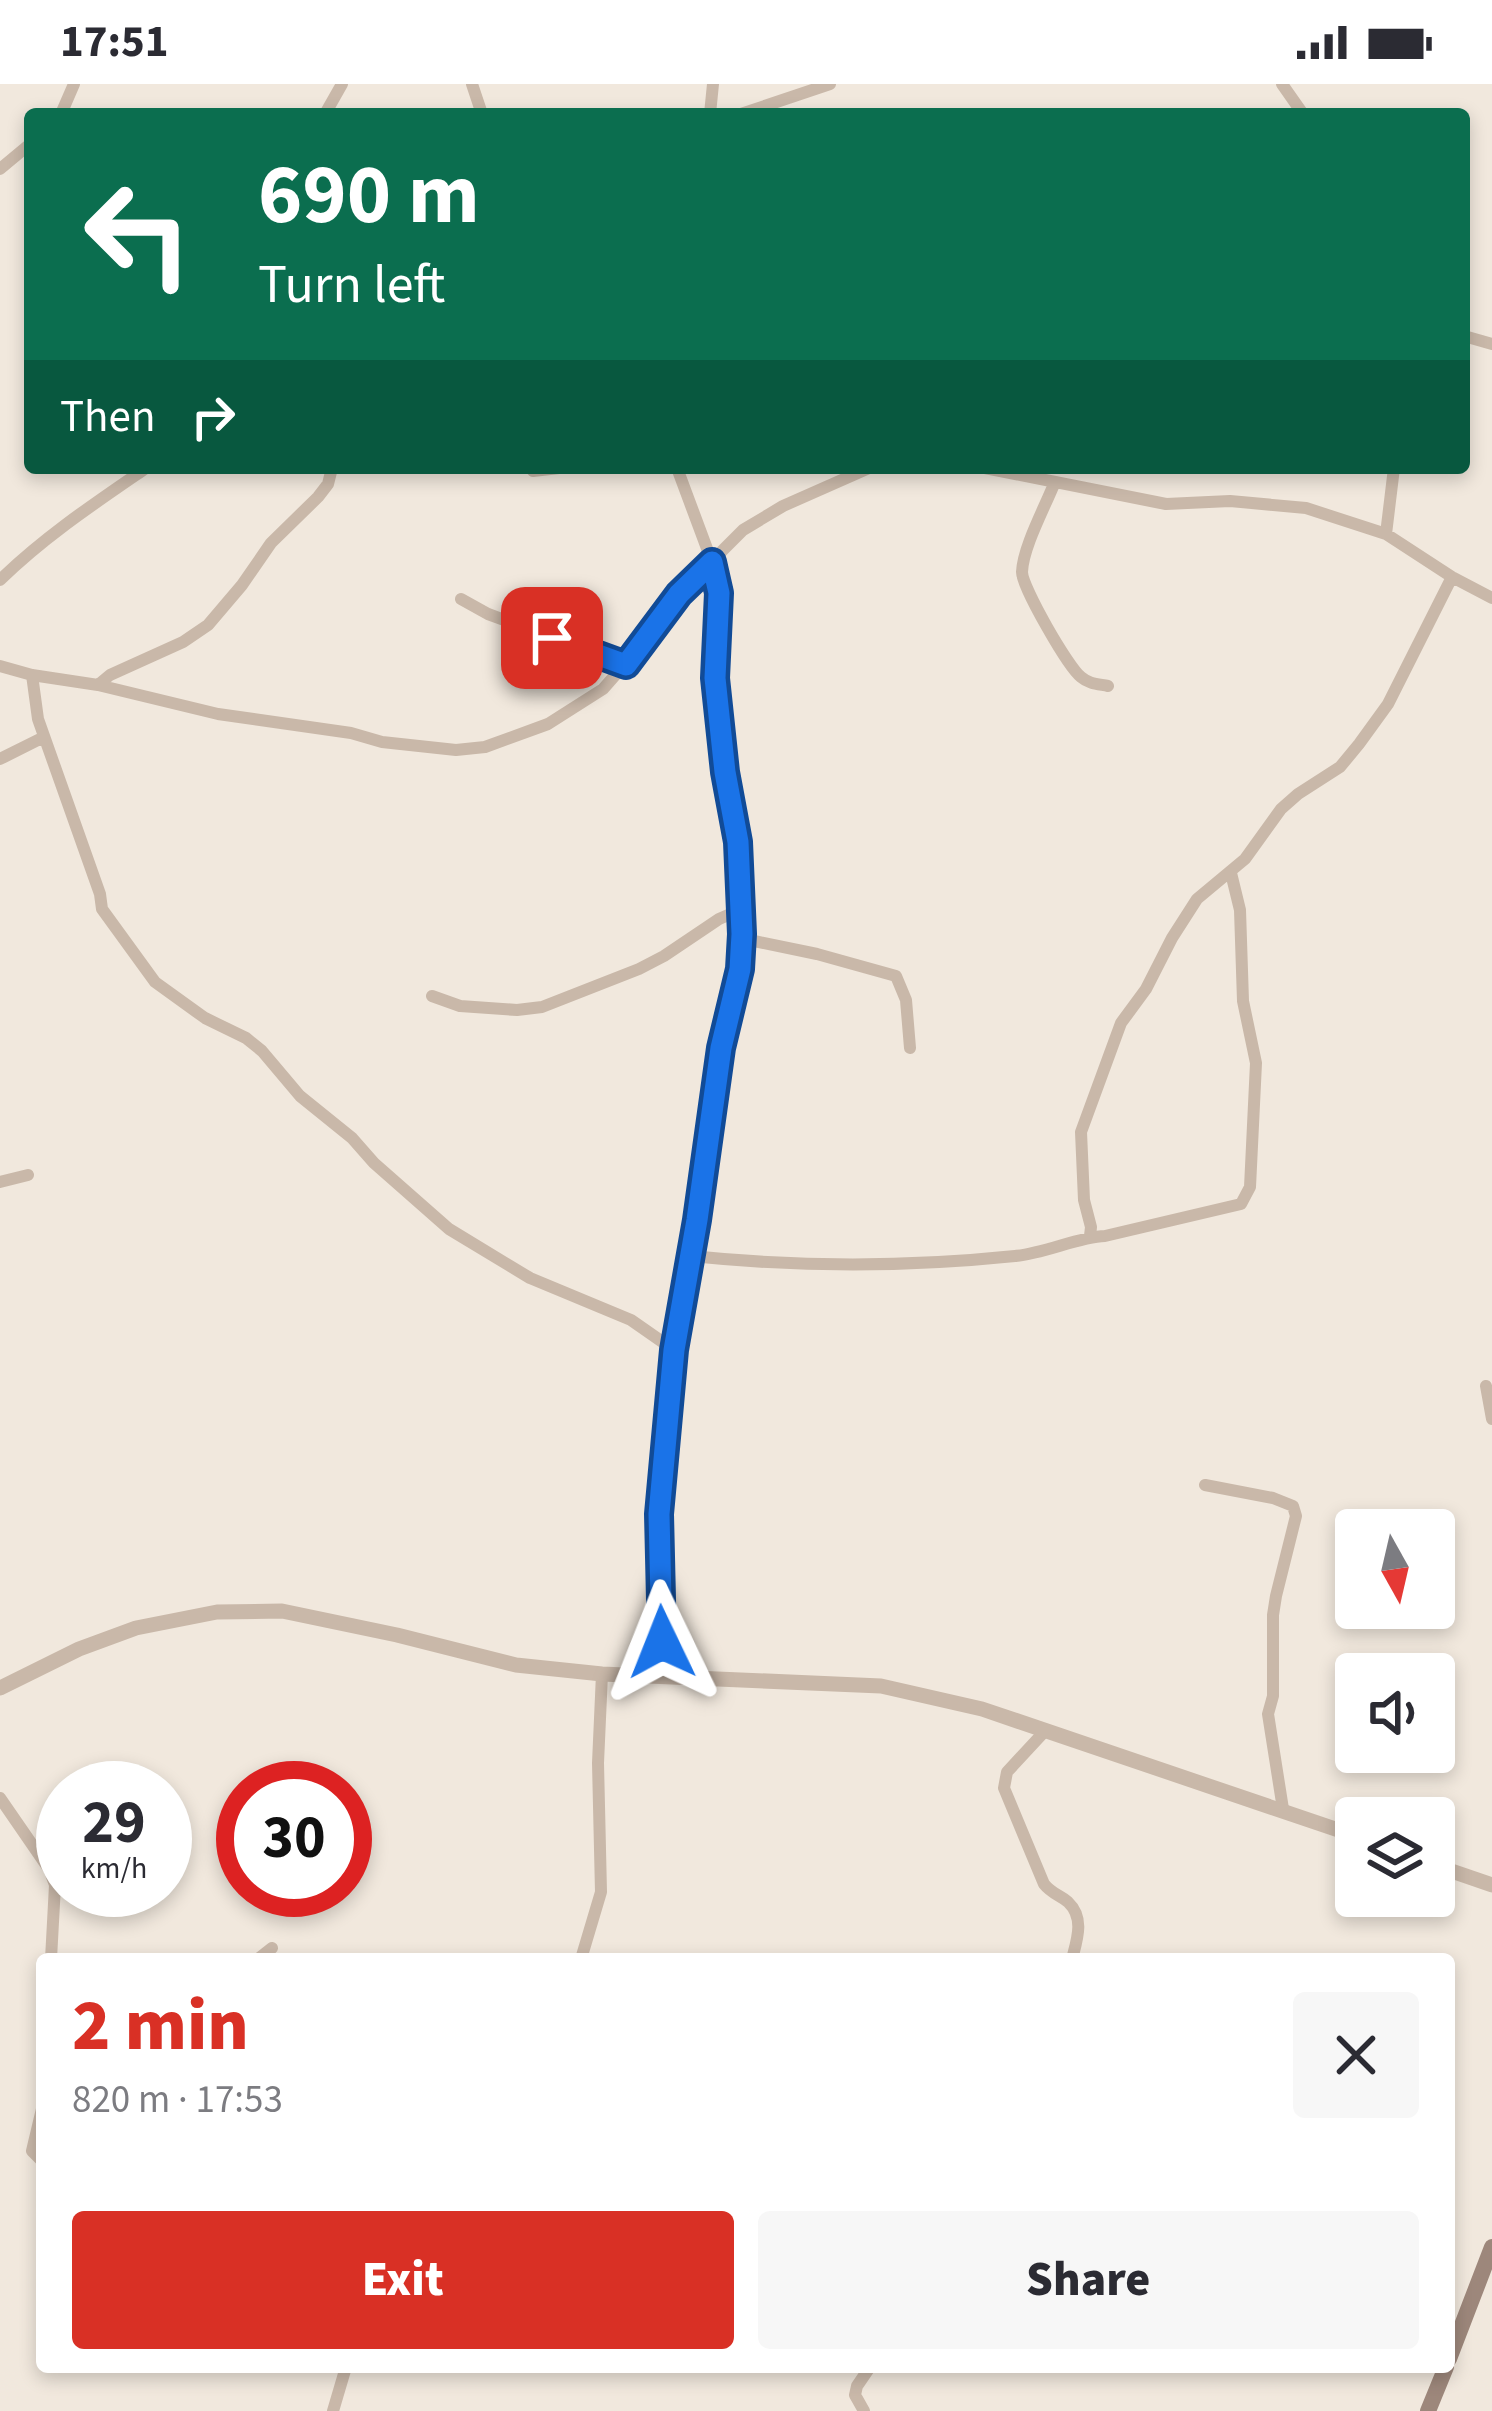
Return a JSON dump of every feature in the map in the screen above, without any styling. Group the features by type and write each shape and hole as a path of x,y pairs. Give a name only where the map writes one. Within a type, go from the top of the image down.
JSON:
{"main road":[{"path":"1455,2339 1492,2247"},
{"path":"1428,2411 1442,2373"}],"street":[{"path":"759,108 830,84"},
{"path":"0,169 24,149"},
{"path":"0,580 29,552 138,474"},
{"path":"98,686 208,625 271,543 318,497 330,474"},
{"path":"663,1676 659,1514 674,1350 721,1048 740,969 742,934 738,842 715,678 719,593 679,474"},
{"path":"0,665 218,714 351,733 382,742 456,750 485,747 548,724 603,689 679,594 728,544 759,519 856,474"},
{"path":"1011,474 1166,504 1230,501 1306,508 1386,535 1451,578 1492,598"},
{"path":"1386,535 1393,474"},
{"path":"1054,484 1027,554 1023,578 1063,655 1080,677 1108,686"},
{"path":"1090,1236 1081,1132 1120,1023 1146,989 1197,899 1245,860 1281,809 1340,767 1359,744 1388,704 1451,578"},
{"path":"460,599 626,665"},
{"path":"32,675 34,704 102,909 155,982 206,1018 247,1038 300,1096 462,1239 530,1278 618,1313 674,1350"},
{"path":"0,759 44,737"},
{"path":"691,1256 927,1262 1029,1255 1090,1236 1241,1204 1248,1195 1257,1092 1244,1000 1240,910 1231,873"},
{"path":"431,996 460,1006 542,1007 639,969 742,909"},
{"path":"742,934 896,976 906,1000 910,1048"},
{"path":"0,1182 28,1175"},
{"path":"1486,1386 1492,1419"},
{"path":"1205,1485 1274,1498 1292,1506 1296,1516 1276,1596 1273,1696 1268,1714 1283,1809"},
{"path":"0,1688 79,1649 136,1628 217,1612 282,1611 516,1665 602,1674 881,1686 982,1709 1335,1828"},
{"path":"582,1953 601,1892 602,1674"},
{"path":"1046,1731 1007,1772 1004,1788 1044,1884 1068,1902 1079,1923 1073,1953"},
{"path":"0,1798 50,1868 55,1885 51,1953"},
{"path":"1455,1872 1492,1885"},
{"path":"266,1953 272,1948"},
{"path":"333,2411 344,2373"},
{"path":"864,2411 855,2395 866,2373"}],"route":[{"path":"552,638 626,665 679,594 712,562 719,593 715,678 738,842 742,934 740,969 721,1048 674,1350 659,1514 662,1642"}]}
